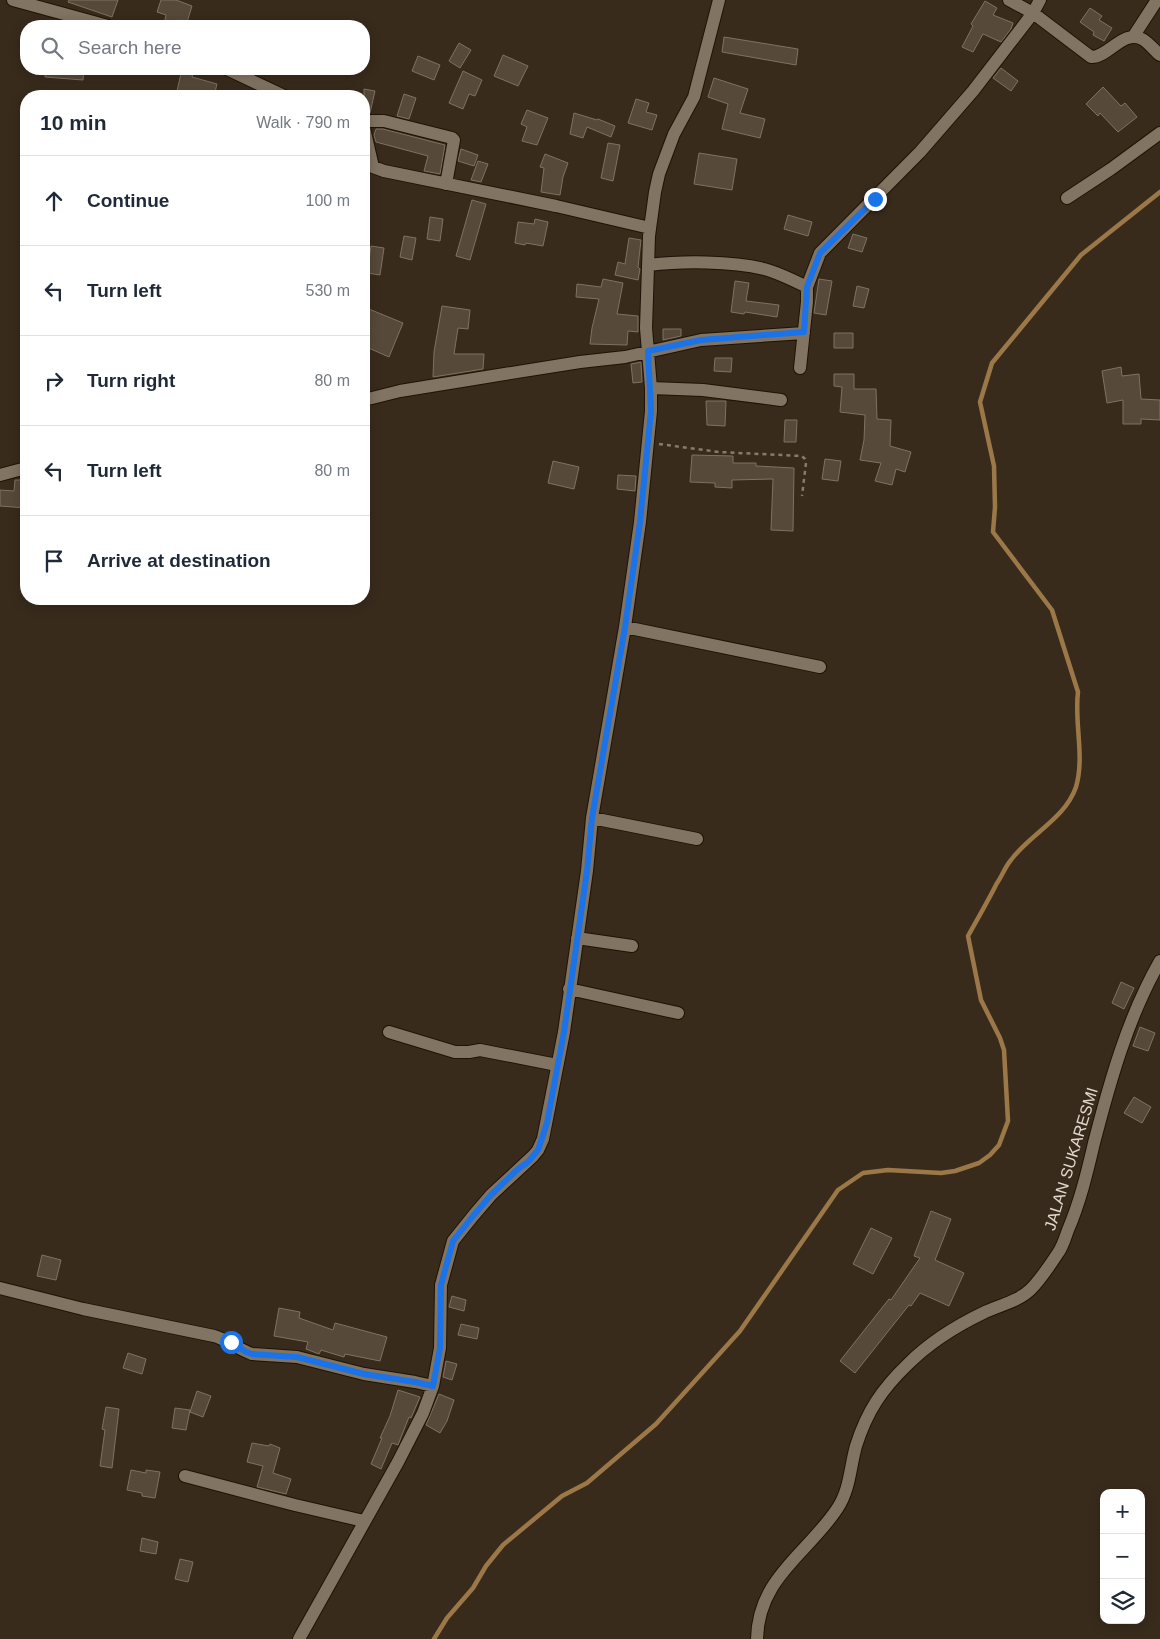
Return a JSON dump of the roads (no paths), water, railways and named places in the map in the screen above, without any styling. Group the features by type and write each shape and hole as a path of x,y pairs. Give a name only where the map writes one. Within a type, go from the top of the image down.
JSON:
{"street":[{"path":"14,0 86,20"},
{"path":"300,1639 414,1433 433,1386 440,1348 441,1285 453,1241 491,1195 528,1162 538,1150 547,1123 564,1032 587,871 592,818 625,627 640,522 651,411 646,328 650,228 659,174 674,134 694,97 720,0"},
{"path":"1009,0 1033,13 1091,57 1096,57 1123,40 1133,37 1142,38 1160,55"},
{"path":"800,368 807,287 820,253 926,146 974,91 1033,13 1040,0"},
{"path":"1133,37 1156,0"},
{"path":"239,75 271,90"},
{"path":"370,121 384,121 452,138 454,140 454,148 446,184"},
{"path":"1068,198 1160,133"},
{"path":"370,154 373,167 384,171 556,206 650,228"},
{"path":"648,266 677,262 763,269 785,276 807,287"},
{"path":"370,398 400,391 580,362 625,358 648,351 701,340 804,332"},
{"path":"651,388 710,390 781,400"},
{"path":"0,475 20,470"},
{"path":"625,627 820,666"},
{"path":"592,818 697,839"},
{"path":"576,938 632,946"},
{"name":"JALAN SUKARESMI","path":"757,1639 761,1614 771,1587 785,1568 838,1508 846,1491 856,1446 870,1410 884,1390 909,1363 964,1322 1015,1300 1030,1289 1060,1251 1076,1212 1111,1080 1125,1040 1151,978 1160,962"},
{"path":"570,989 678,1012"},
{"path":"389,1032 455,1052 480,1050 557,1065"},
{"path":"0,1288 83,1309 214,1336 231,1342 252,1354 297,1357 364,1374 433,1386"},
{"path":"185,1476 364,1521"}],"waterway":[{"path":"434,1639 447,1618 473,1588 486,1566 503,1545 562,1496 587,1483 656,1424 740,1331 838,1190 863,1173 888,1170 941,1173 955,1171 979,1163 999,1145 1008,1121 1004,1050 981,1000 968,936 1009,863 1028,842 1056,817 1071,798 1079,775 1080,751 1077,716 1078,692 1052,610 993,532 995,507 994,466 980,402 992,363 1081,255 1160,192"}]}
